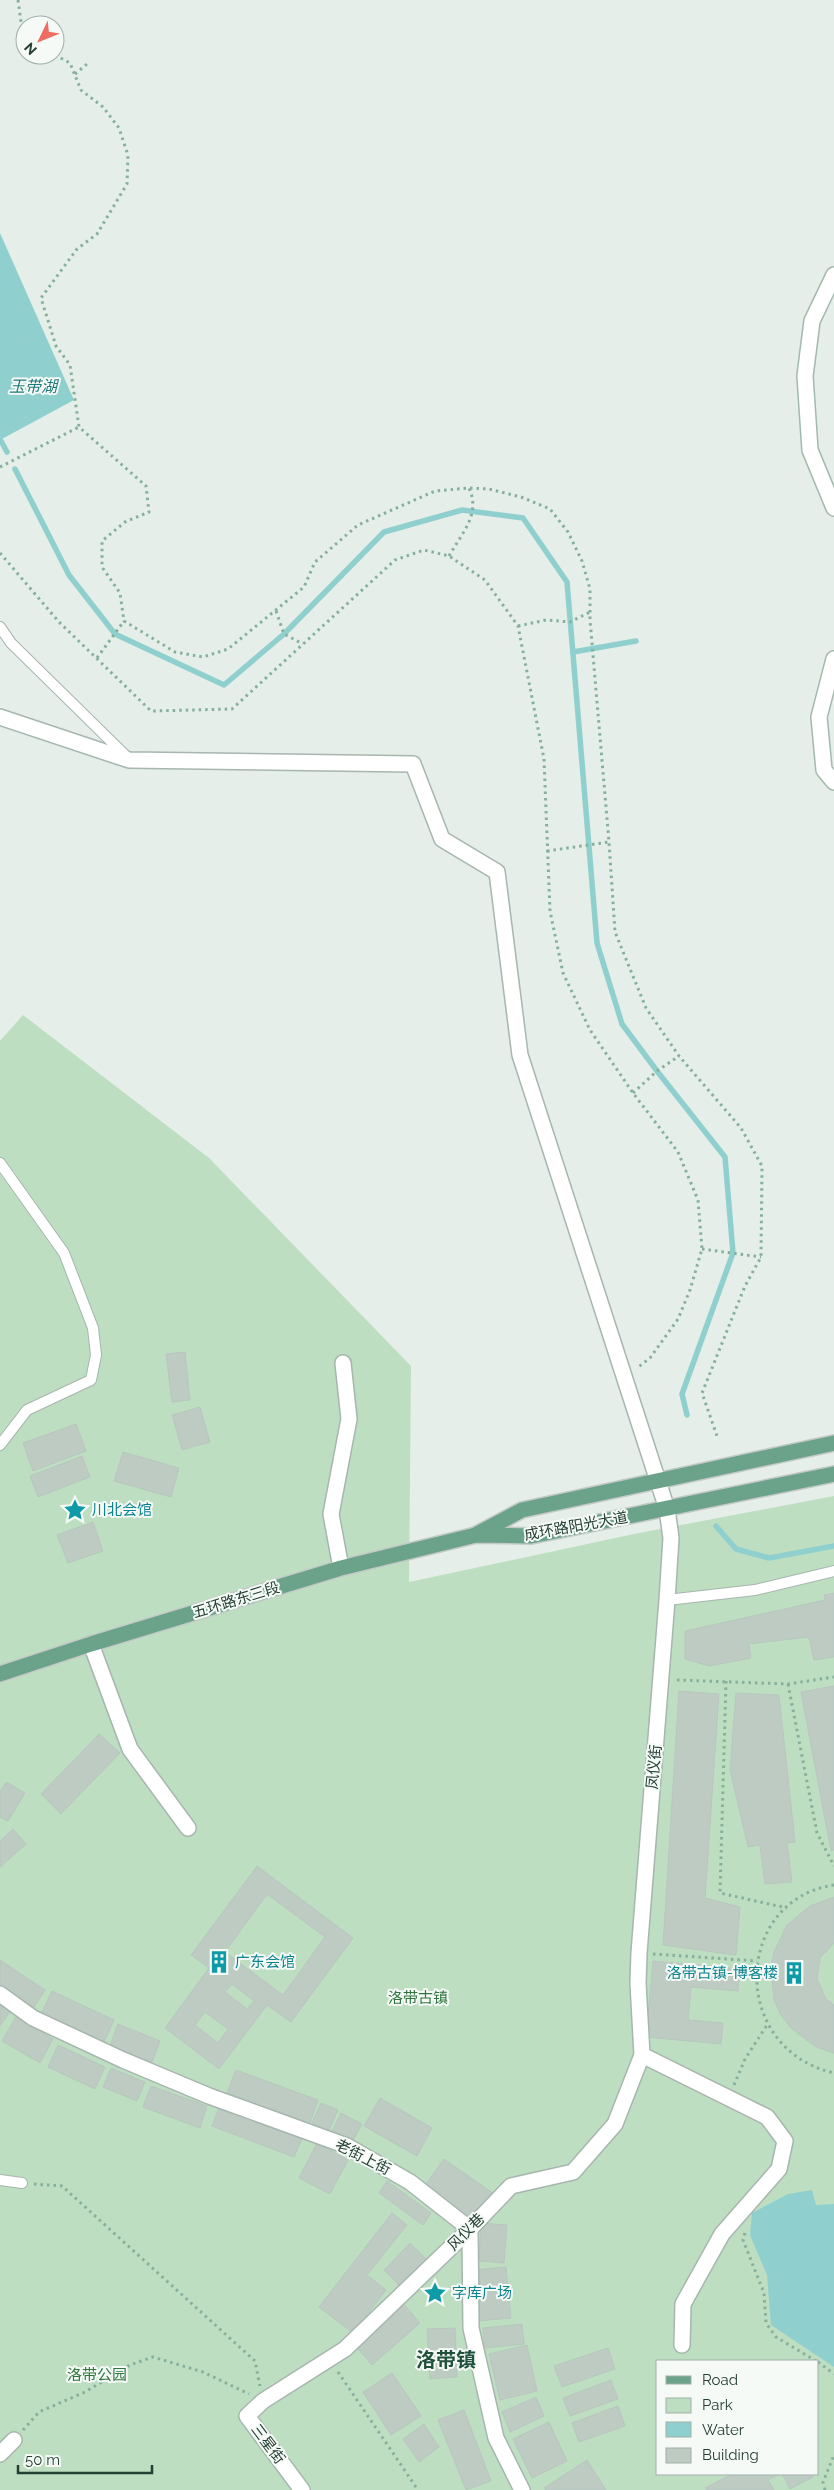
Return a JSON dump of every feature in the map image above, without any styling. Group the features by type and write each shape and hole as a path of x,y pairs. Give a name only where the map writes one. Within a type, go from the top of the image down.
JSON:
{"main road":[{"name":"成环路阳光大道","path":"476,1535 522,1510 834,1443"},
{"name":"成环路阳光大道","path":"476,1535 531,1536 834,1474"},
{"name":"五环路东三段","path":"0,1674 91,1644 341,1568 476,1535"}],"street":[{"path":"834,275 812,322 805,376 810,450 834,508"},
{"path":"834,659 819,717 824,770 834,782"},
{"path":"0,717 129,760"},
{"name":"凤仪街","path":"129,760 413,764 442,839 497,872 520,1055 667,1509 670,1538 667,1600 639,1953 638,1982 642,2055"},
{"path":"341,1568 331,1514 349,1419 343,1363"},
{"path":"91,1644 130,1749 188,1828"},
{"name":"老街上街","path":"0,1994 33,2018 123,2060 209,2096 347,2146 410,2182 470,2229"},
{"path":"642,2055 767,2117 785,2140 779,2169 722,2234 683,2304 682,2346"},
{"name":"风仪巷","path":"263,2401 345,2349 470,2229 511,2186 573,2172 615,2124 642,2055"},
{"path":"470,2229 470,2328 496,2438 522,2490"},
{"name":"三星街","path":"263,2401 247,2416 302,2490"},
{"path":"0,2454 14,2440"}],"lane":[{"path":"0,627 11,643 129,760"},
{"path":"0,1163 64,1253 93,1328 96,1355 91,1380 27,1410 0,1445"},
{"path":"667,1600 755,1590 834,1571"},
{"path":"0,2180 22,2183"}],"path":[{"path":"18,0 20,15"},
{"path":"65,60 70,63 81,90 103,107 119,128 128,156 126,184 97,234 77,249 41,298 56,346 70,365 80,427 146,486 149,512 124,522 102,541 102,567 120,593 124,621 97,658"},
{"path":"75,74 87,64"},
{"path":"0,467 80,427"},
{"path":"124,621 175,652 203,657 228,649 304,587 315,562 358,525 435,491 469,488 489,489 521,496 550,509 568,532 582,560 590,589 590,620 609,842 614,932 646,1008 679,1056 742,1128 762,1166 761,1257 745,1286 702,1392 717,1436"},
{"path":"449,556 474,511 474,499 469,488"},
{"path":"276,611 284,634 303,644"},
{"path":"518,626 546,620 570,622 590,612"},
{"path":"547,851 609,842"},
{"path":"633,1093 656,1071 679,1056"},
{"path":"702,1249 761,1257"},
{"path":"661,1679 788,1684 834,1677"},
{"path":"726,1681 720,1893 788,1908"},
{"path":"788,1684 817,1833 834,1866"},
{"path":"834,1885 813,1891 788,1908 768,1932 758,1961 757,1993 767,2024 777,2040 805,2063 834,2073"},
{"path":"639,1953 758,1961"},
{"path":"729,2099 745,2059 767,2024"},
{"path":"22,2183 62,2186 69,2192 255,2361 263,2401"},
{"path":"753,2198 743,2240 764,2293 766,2323 776,2338 814,2360"},
{"path":"14,2440 39,2412 85,2392 130,2365 153,2357 203,2372 263,2401"},
{"path":"329,2359 418,2490"},
{"path":"819,2363 834,2374"},
{"path":"825,2490 823,2482 834,2455"}],"green space":[{"name":"洛带古镇","path":"23,1015 209,1158 411,1366 409,1582 634,1534 834,1496 834,2490 0,2490 0,1041"}],"water":[{"name":"玉带湖","path":"0,233 74,400 0,440"},
{"path":"812,2190 816,2205 834,2204 834,2367 771,2325 767,2275 750,2235 752,2213 788,2194"}],"building":[{"path":"185,1352 190,1400 172,1402 166,1354"},
{"path":"200,1407 210,1442 182,1450 172,1415"},
{"path":"76,1424 86,1451 33,1471 23,1443"},
{"path":"123,1452 179,1468 171,1497 114,1481"},
{"path":"82,1456 90,1477 38,1497 30,1476"},
{"path":"93,1522 103,1551 68,1563 57,1535"},
{"path":"834,1593 834,1657 814,1660 809,1637 749,1644 751,1658 709,1666 685,1659 685,1631 825,1600 824,1595"},
{"path":"834,1686 834,1850 831,1851 801,1692"},
{"path":"679,1691 719,1694 705,1898 740,1907 736,1955 663,1945"},
{"path":"736,1693 779,1695 795,1842 787,1843 792,1882 765,1884 760,1845 748,1847 730,1770"},
{"path":"99,1734 120,1753 61,1814 41,1794"},
{"path":"6,1782 25,1793 8,1821 0,1817 0,1792"},
{"path":"13,1829 26,1844 0,1867 0,1841"},
{"name":"广东会馆","path":"257,1866 353,1938 291,2022 267,2005 219,2069 165,2028 209,1968 191,1955","holes":["267,1894 325,1937 283,1995 225,1952","232,1984 254,2001 247,2009 225,1992","205,2012 228,2029 218,2043 195,2025"]},
{"name":"洛带古镇-博客楼","path":"834,1897 834,1943 820,1958 817,1979 826,1999 834,2005 834,2053 816,2047 791,2028 781,2015 774,2000 771,1968 774,1952 787,1925 810,1906"},
{"path":"0,1960 45,1990 33,2009 0,1987"},
{"path":"653,1961 739,1969 738,1991 691,1987 688,2020 723,2023 721,2044 646,2037"},
{"path":"52,1991 114,2020 103,2044 41,2014"},
{"path":"0,2004 10,2012 0,2026"},
{"path":"16,2017 53,2039 40,2063 2,2041"},
{"path":"118,2024 160,2041 152,2062 110,2046"},
{"path":"58,2045 105,2067 95,2089 48,2067"},
{"path":"111,2068 145,2082 137,2101 103,2087"},
{"path":"236,2070 318,2100 310,2123 227,2093"},
{"path":"151,2086 207,2106 200,2128 143,2107"},
{"path":"380,2098 432,2128 417,2156 364,2126"},
{"path":"321,2103 338,2110 329,2130 312,2123"},
{"path":"219,2107 302,2139 294,2157 212,2126"},
{"path":"341,2113 362,2124 352,2142 332,2131"},
{"path":"317,2143 348,2160 330,2194 299,2178"},
{"path":"444,2159 494,2194 474,2221 424,2187"},
{"path":"387,2181 431,2213 423,2225 379,2193"},
{"path":"392,2213 407,2225 367,2275 386,2290 353,2333 319,2307"},
{"path":"481,2223 507,2225 504,2263 479,2261"},
{"path":"410,2243 427,2260 401,2287 384,2270"},
{"path":"506,2267 511,2318 478,2321 474,2270"},
{"path":"401,2301 420,2323 372,2365 353,2343"},
{"path":"522,2324 524,2344 485,2348 483,2328"},
{"path":"455,2328 457,2377 430,2379 427,2329"},
{"path":"527,2345 537,2391 500,2400 489,2354"},
{"path":"608,2348 615,2369 562,2387 554,2366"},
{"path":"392,2373 421,2416 391,2435 363,2392"},
{"path":"611,2380 618,2399 570,2416 563,2398"},
{"path":"536,2397 544,2416 510,2432 502,2412"},
{"path":"618,2406 625,2426 579,2442 572,2423"},
{"path":"464,2410 491,2481 466,2490 438,2420"},
{"path":"549,2422 567,2461 532,2478 513,2439"},
{"path":"424,2424 439,2447 419,2462 403,2439"},
{"path":"587,2460 606,2490 546,2490 544,2488"},
{"path":"730,2475 778,2475 768,2480 774,2490 707,2490 705,2488"},
{"path":"783,2475 812,2475 813,2477 790,2489"}],"waterway":[{"path":"0,439 7,452"},
{"path":"15,469 69,575 115,634 224,685 284,634 384,532 462,510 523,518 567,582 597,943 622,1024 725,1157 733,1253 682,1394 687,1415"},
{"path":"573,652 636,641"},
{"path":"716,1526 736,1549 769,1558 834,1546"}],"place":[{"name":"川北会馆","path":"75,1510"},
{"name":"广东会馆","path":"219,1962"},
{"name":"洛带古镇-博客楼","path":"794,1973"},
{"name":"字库广场","path":"435,2293"}],"district":[{"name":"洛带镇","path":"446,2360"}],"park label":[{"name":"洛带公园","path":"97,2375"}]}
